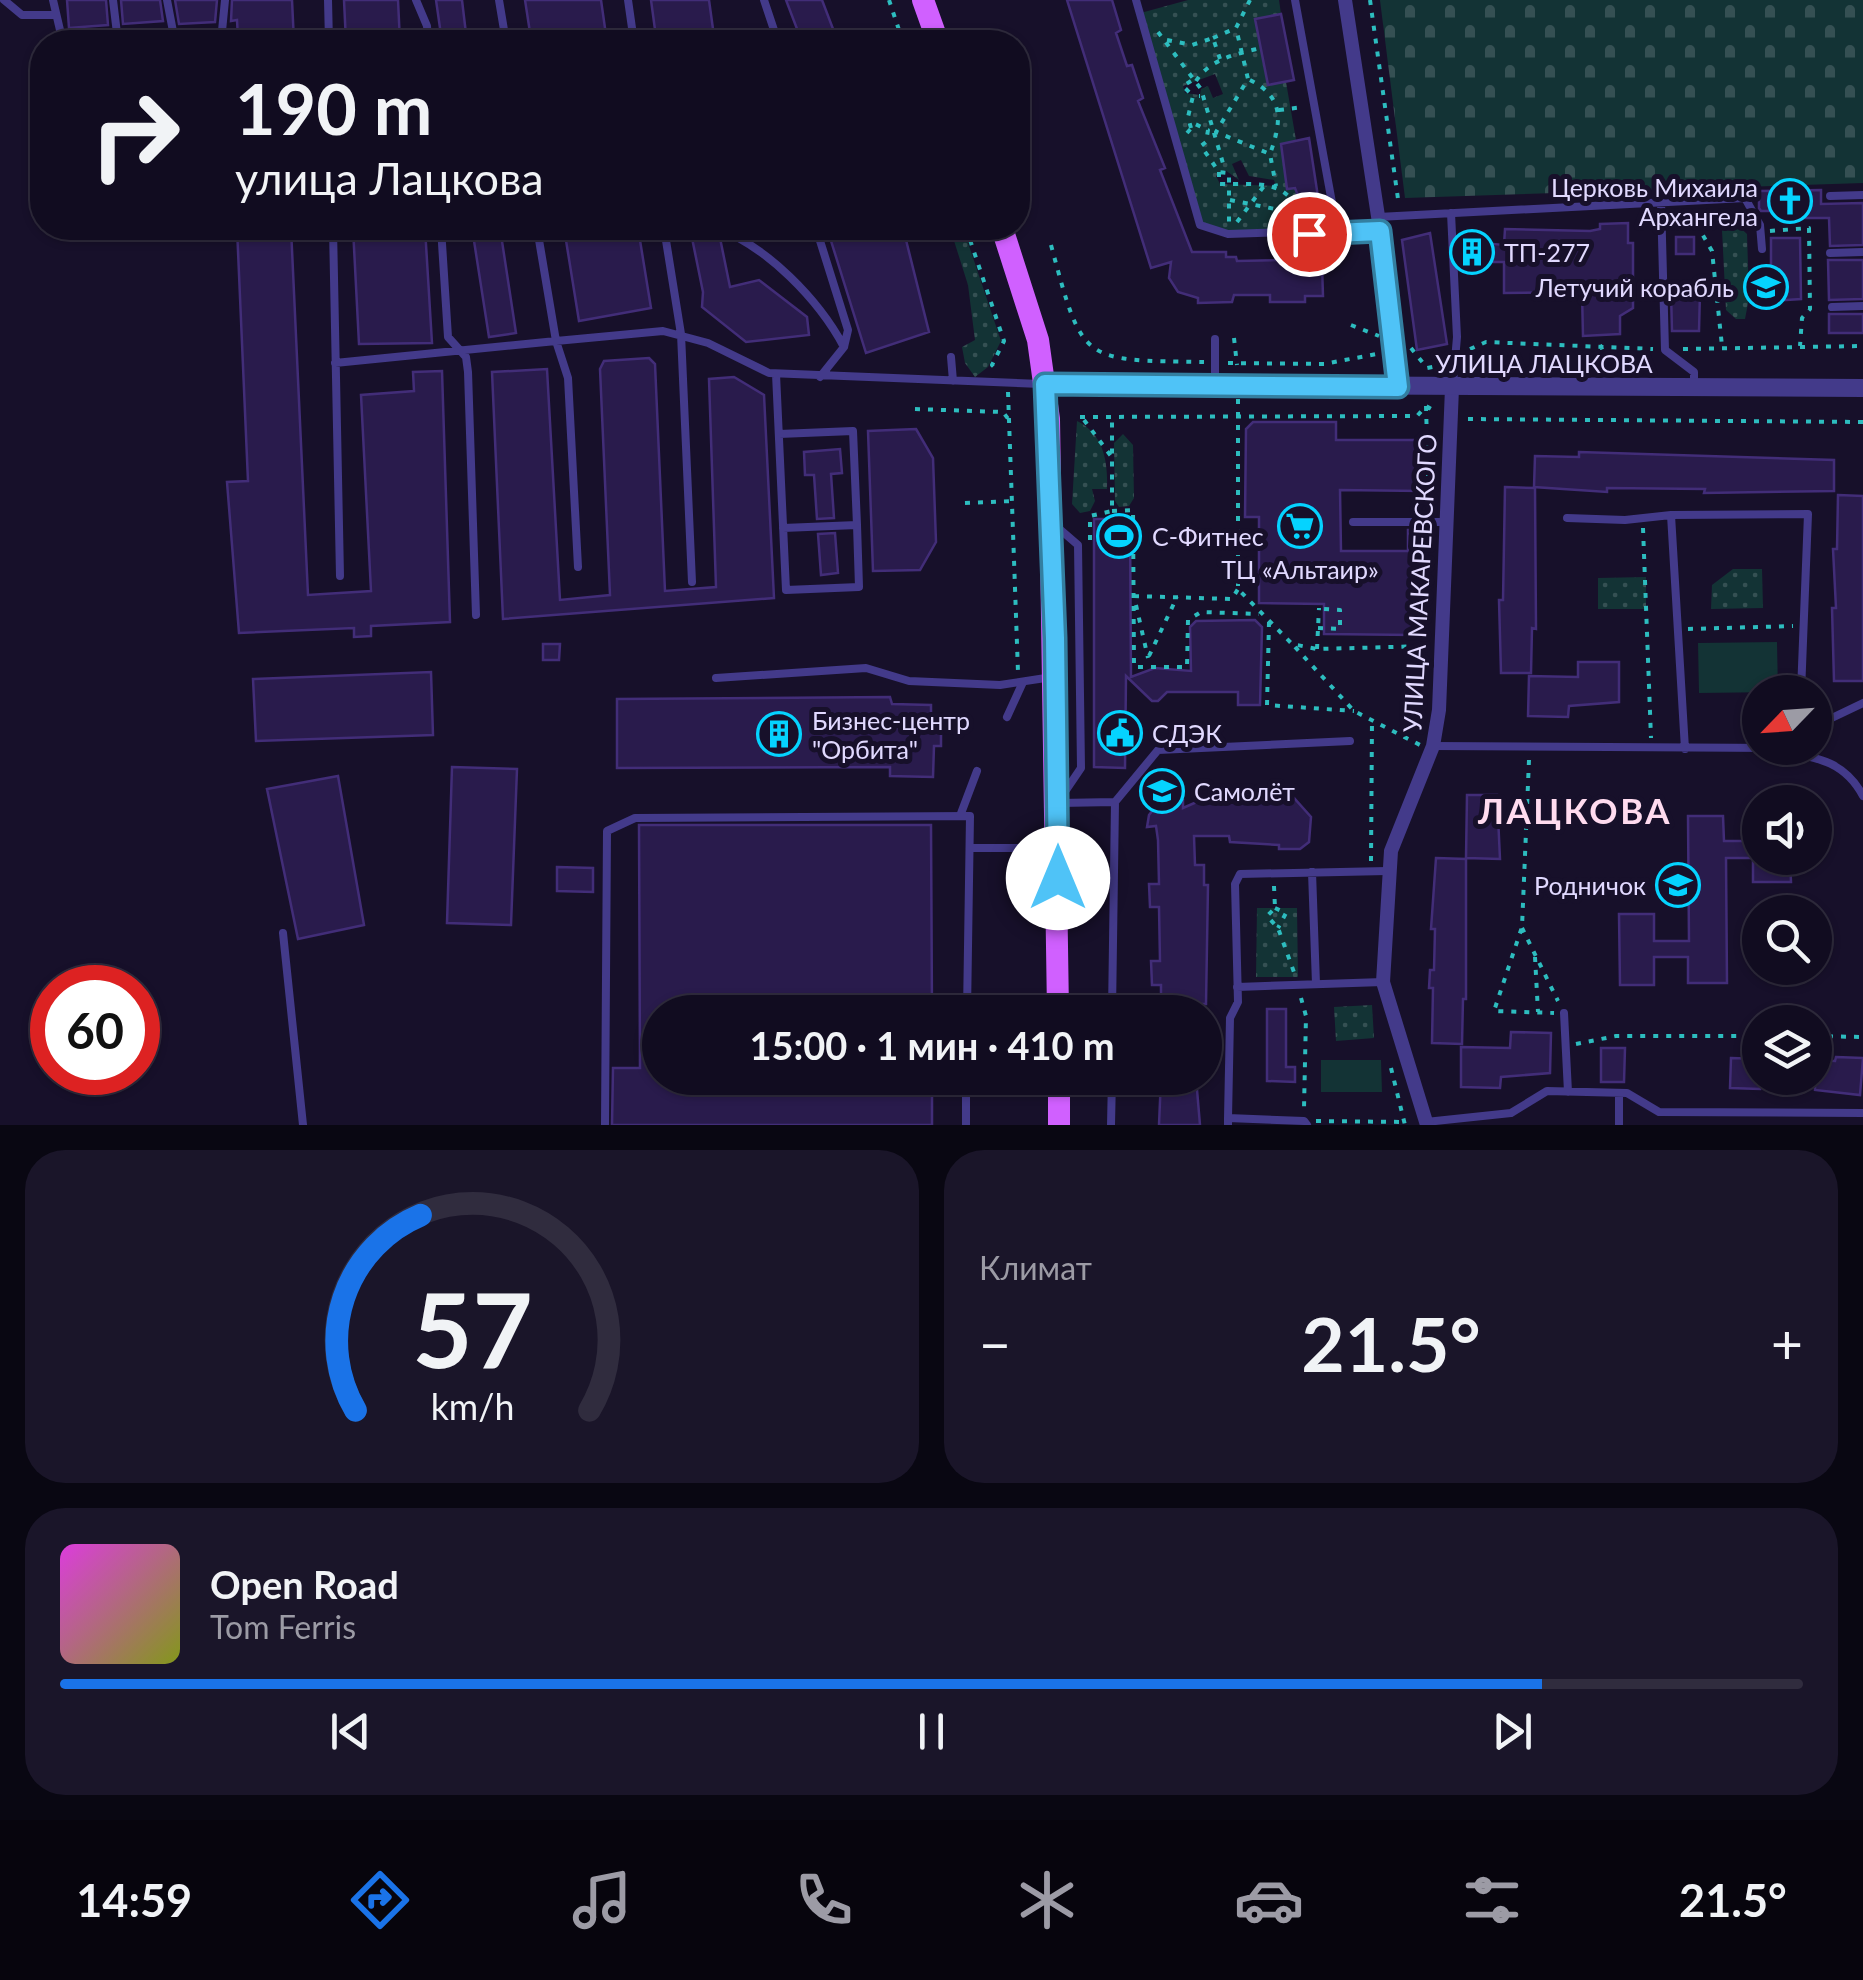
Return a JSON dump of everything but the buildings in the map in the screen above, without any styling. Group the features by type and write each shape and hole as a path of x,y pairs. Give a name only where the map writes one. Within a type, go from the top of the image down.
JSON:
{"main road":[{"path":"923,0 934,30"},
{"path":"1006,240 1029,308 1045,384 1056,676 1058,995"},
{"path":"1059,1095 1059,1125"}],"street":[{"path":"1345,0 1379,224 1398,387"},
{"name":"УЛИЦА ЛАЦКОВА","path":"1045,384 1863,388"},
{"name":"УЛИЦА МАКАРЕВСКОГО","path":"1426,1124 1383,982 1387,871 1439,710 1452,388"}],"lane":[{"path":"4,0 13,11 32,18 54,15"},
{"path":"53,0 54,15 63,30"},
{"path":"113,0 114,30"},
{"path":"167,0 173,30"},
{"path":"222,30 225,0"},
{"path":"328,0 329,30"},
{"path":"416,0 427,30"},
{"path":"498,0 504,30"},
{"path":"628,0 632,30"},
{"path":"764,0 773,30"},
{"path":"1136,0 1200,225 1228,234 1337,230 1379,224 1400,215 1744,198 1761,231 1762,249"},
{"path":"1295,0 1337,230"},
{"path":"1830,196 1863,195"},
{"path":"1661,201 1665,350 1694,372 1694,388"},
{"path":"1451,213 1456,262 1452,388"},
{"path":"333,240 340,576"},
{"path":"442,240 448,337 456,350 466,356 468,372 476,615"},
{"path":"539,240 556,341 568,378 578,567"},
{"path":"665,240 681,334 692,582"},
{"path":"734,240 796,281 830,320 844,347"},
{"path":"820,240 848,330 844,347 820,377"},
{"path":"1830,253 1863,252"},
{"path":"1832,307 1863,306"},
{"path":"335,363 662,330 708,343 751,368 776,374 1045,384"},
{"path":"1215,339 1215,384"},
{"path":"951,358 953,382"},
{"path":"776,374 786,590 860,587 853,431 779,434"},
{"path":"1671,514 1684,749"},
{"path":"1567,518 1808,514 1802,675"},
{"path":"1353,522 1447,522"},
{"path":"1052,523 1078,546 1079,601 1081,768 1057,802"},
{"path":"783,528 857,525"},
{"path":"716,678 866,668 910,681 1012,683 1056,676"},
{"path":"1007,717 1023,682"},
{"path":"1832,718 1863,703"},
{"path":"1112,995 1115,802 1158,750 1350,742"},
{"path":"1427,745 1742,748"},
{"path":"1832,765 1844,768 1863,796"},
{"path":"960,816 978,771"},
{"path":"1057,802 1115,802"},
{"path":"605,1125 608,831 635,818 970,816 967,995"},
{"path":"970,848 1058,848"},
{"path":"1305,1123 1228,1122 1230,1026 1237,988 1236,884 1240,874 1387,871"},
{"path":"1312,872 1316,984"},
{"path":"283,932 303,1125"},
{"path":"1237,988 1383,982"},
{"path":"1564,1013 1568,1092"},
{"path":"1426,1124 1511,1113 1539,1094 1568,1092 1619,1093 1659,1112 1863,1113"},
{"path":"1619,1093 1619,1125"},
{"path":"966,1095 966,1125"},
{"path":"1111,1125 1112,1095"}],"path":[{"path":"889,0 899,30"},
{"path":"1167,40 1192,45 1236,28 1250,0"},
{"path":"1370,0 1400,215"},
{"path":"1137,14 1167,40 1194,81 1197,96 1216,132 1222,171 1219,184 1276,186 1294,196 1305,226 1274,210 1230,200"},
{"path":"1216,132 1248,79 1245,52 1236,28"},
{"path":"1213,38 1220,60"},
{"path":"1197,96 1183,86 1194,81 1204,68 1261,48"},
{"path":"1248,79 1268,89 1279,110 1281,124 1270,154 1276,186"},
{"path":"1186,140 1191,128 1189,104 1197,96"},
{"path":"1279,110 1314,106"},
{"path":"1191,128 1200,124 1208,130 1201,146 1230,184 1228,234"},
{"path":"1216,132 1270,154"},
{"path":"1228,234 1264,186"},
{"path":"1682,200 1712,251 1722,346"},
{"path":"1761,231 1809,228 1810,309 1802,318 1800,346"},
{"path":"970,240 1004,341 992,366"},
{"path":"1051,245 1072,323 1090,348 1116,359 1324,364 1377,358 1392,340"},
{"path":"1351,326 1412,348 1427,368 1454,365 1473,346 1486,342 1665,350 1863,346"},
{"path":"1234,338 1237,363"},
{"path":"1112,459 1095,430 1080,417 1416,416 1426,406 1451,419 1863,422"},
{"path":"914,410 1003,412 1010,420 1018,674 1012,683"},
{"path":"1112,418 1112,511"},
{"path":"1234,614 1232,599 1238,590 1237,419"},
{"path":"965,503 1012,501"},
{"path":"1090,553 1090,516 1133,510 1134,668 1187,667 1188,620 1201,612 1263,614"},
{"path":"1642,517 1652,748"},
{"path":"1238,590 1354,711"},
{"path":"1134,596 1232,599"},
{"path":"1134,596 1148,658"},
{"path":"1147,666 1177,596"},
{"path":"1196,598 1201,612"},
{"path":"1317,649 1318,628 1321,608 1340,610 1340,629 1318,628"},
{"path":"1268,622 1267,704 1354,711 1427,745"},
{"path":"1678,630 1805,626"},
{"path":"1292,644 1317,649 1429,646"},
{"path":"1522,752 1529,760 1522,927 1494,1012 1564,1013 1522,928"},
{"path":"1274,872 1275,908 1267,916 1278,928 1306,1016 1305,1123 1426,1124"},
{"path":"1275,908 1286,914 1278,928"},
{"path":"1535,954 1538,1012"},
{"path":"1566,1046 1616,1036 1742,1036"},
{"path":"1832,1036 1863,1037"}],"green space":[{"path":"1188,0 1279,0 1281,14 1256,19 1268,85 1286,82 1296,140 1281,144 1287,188 1295,188 1311,228 1306,227 1309,234 1228,234 1200,225 1137,14","holes":["1215,74 1223,94 1213,98 1208,86 1201,89 1200,95 1185,93 1183,86","1241,160 1249,176 1274,180 1276,186 1220,184 1216,176 1225,170 1239,180 1232,164"]},
{"path":"1380,0 1863,0 1863,183 1405,198"},
{"path":"1721,210 1747,234 1749,298 1745,319 1736,319 1726,310"},
{"path":"954,240 967,240 1001,341 988,367 975,377 965,363 962,347 975,340 968,285"},
{"path":"1077,421 1099,441 1107,479 1107,489 1092,489 1095,501 1090,511 1080,513 1072,504"},
{"path":"1123,434 1133,445 1134,498 1129,506 1119,507 1115,501 1114,443"},
{"path":"1733,569 1762,569 1763,608 1711,609 1712,585"},
{"path":"1646,577 1646,609 1598,609 1598,578"},
{"path":"1777,642 1778,675 1742,675 1742,692 1699,693 1698,643"},
{"path":"1257,908 1297,908 1298,977 1256,977"},
{"path":"1372,1005 1374,1038 1336,1041 1334,1007"},
{"path":"1321,1060 1381,1060 1382,1092 1321,1092"}],"place":[{"name":"Церковь Михаила Архангела","path":"1790,201"},
{"name":"ТП-277","path":"1472,252"},
{"name":"Летучий корабль","path":"1766,287"},
{"name":"ТЦ «Альтаир»","path":"1300,526"},
{"name":"С-Фитнес","path":"1119,536"},
{"name":"СДЭК","path":"1120,733"},
{"name":"Бизнес-центр \"Орбита\"","path":"779,734"},
{"name":"Самолёт","path":"1162,791"},
{"name":"Родничок","path":"1678,885"}],"district":[{"name":"ЛАЦКОВА","path":"1575,810"}],"route":[{"path":"1058,878 1055,638 1045,384 1398,387 1394,321 1380,231 1309,234"}]}
